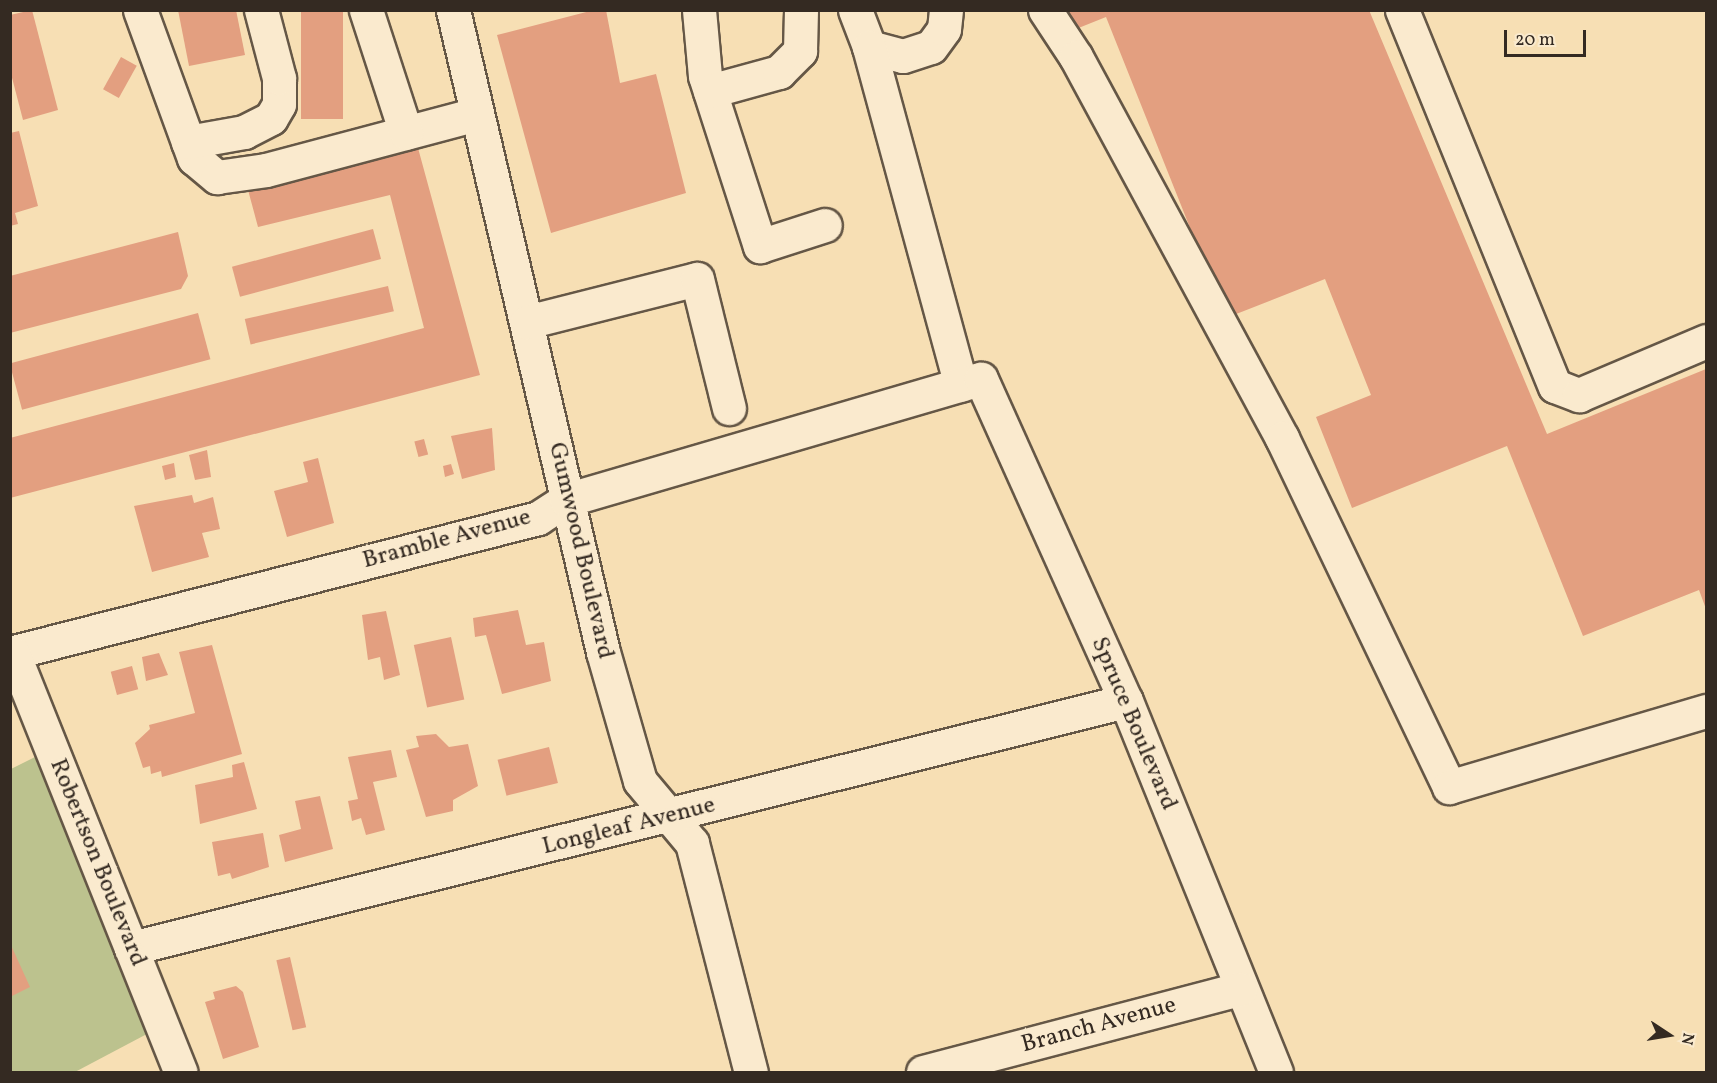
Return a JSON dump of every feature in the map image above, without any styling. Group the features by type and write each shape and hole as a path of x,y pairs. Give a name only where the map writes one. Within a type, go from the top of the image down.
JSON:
{"street":[{"path":"140,10 188,141 203,170 217,177 266,170 477,114"},
{"path":"188,141 244,132 272,118 279,104 279,78 261,10"},
{"path":"366,10 406,133"},
{"name":"Gumwood Boulevard","path":"453,10 527,322 566,500 640,781 692,843 751,1072"},
{"path":"699,10 710,91 760,246 825,225"},
{"path":"710,91 779,72 800,51 801,10"},
{"path":"863,33 886,55 919,54 940,37 946,10"},
{"path":"1046,10 1076,57 1282,438 1449,787 1707,711"},
{"path":"1402,10 1555,386 1579,395 1707,341"},
{"name":"Spruce Boulevard","path":"863,33 971,382 1126,701 1240,989 1276,1072"},
{"path":"527,322 696,279 729,408"},
{"name":"Bramble Avenue","path":"12,653 538,518 566,500 971,382"},
{"name":"Robertson Boulevard","path":"12,653 181,1072"},
{"name":"Longleaf Avenue","path":"131,948 672,817 1126,701"},
{"name":"Branch Avenue","path":"923,1072 1240,989"}],"green space":[{"path":"51,749 162,1026 75,1072 11,1072 11,769"}],"building":[{"path":"32,10 58,110 23,120 10,70 10,15"},
{"path":"178,10 236,10 245,55 189,66"},
{"path":"301,10 343,10 343,119 301,119"},
{"path":"594,10 606,10 620,83 656,74 686,193 551,233 497,35"},
{"path":"1051,10 1369,10 1547,434 1706,369 1706,609 1699,590 1583,636 1507,446 1352,508 1316,417 1371,395 1325,279 1226,318 1106,17 1061,35"},
{"path":"121,57 137,66 119,98 103,89"},
{"path":"19,131 38,206 15,213 18,224 10,226 10,133"},
{"path":"418,148 480,375 10,498 10,438 424,328 390,195 258,227 248,190"},
{"path":"373,229 381,259 240,297 232,267"},
{"path":"178,232 188,276 181,289 10,333 10,276"},
{"path":"388,286 394,311 251,344 245,319"},
{"path":"198,313 210,359 22,410 10,363"},
{"path":"492,428 495,470 462,479 451,436"},
{"path":"424,439 428,454 418,457 414,442"},
{"path":"207,450 211,477 195,480 189,455"},
{"path":"318,458 334,523 287,537 274,491 308,482 303,462"},
{"path":"174,463 176,477 165,480 162,466"},
{"path":"451,464 454,474 445,477 443,466"},
{"path":"192,495 194,503 213,497 220,529 202,533 209,557 152,572 134,506"},
{"path":"518,610 526,645 544,642 551,681 502,694 486,635 475,637 473,618"},
{"path":"386,611 400,675 384,680 380,657 368,660 362,615"},
{"path":"451,637 464,700 427,708 414,645"},
{"path":"212,645 242,754 162,777 161,771 151,774 150,766 143,768 135,743 150,729 149,725 195,713 179,652"},
{"path":"159,653 168,675 146,681 142,657"},
{"path":"132,666 138,689 117,695 111,672"},
{"path":"436,734 449,747 468,744 478,786 453,800 453,811 426,817 406,750 419,747 416,736"},
{"path":"549,747 558,783 507,796 498,760"},
{"path":"391,750 397,777 373,782 385,830 366,835 361,818 352,821 348,801 358,799 348,757"},
{"path":"244,762 257,809 200,824 195,785 233,777 232,765"},
{"path":"320,796 333,849 285,862 279,835 301,829 295,801"},
{"path":"263,833 269,867 232,879 230,873 218,876 212,842"},
{"path":"10,943 30,987 10,997"},
{"path":"290,957 306,1027 293,1030 276,960"},
{"path":"236,986 243,992 259,1047 223,1059 205,1002 215,999 213,992"}]}
